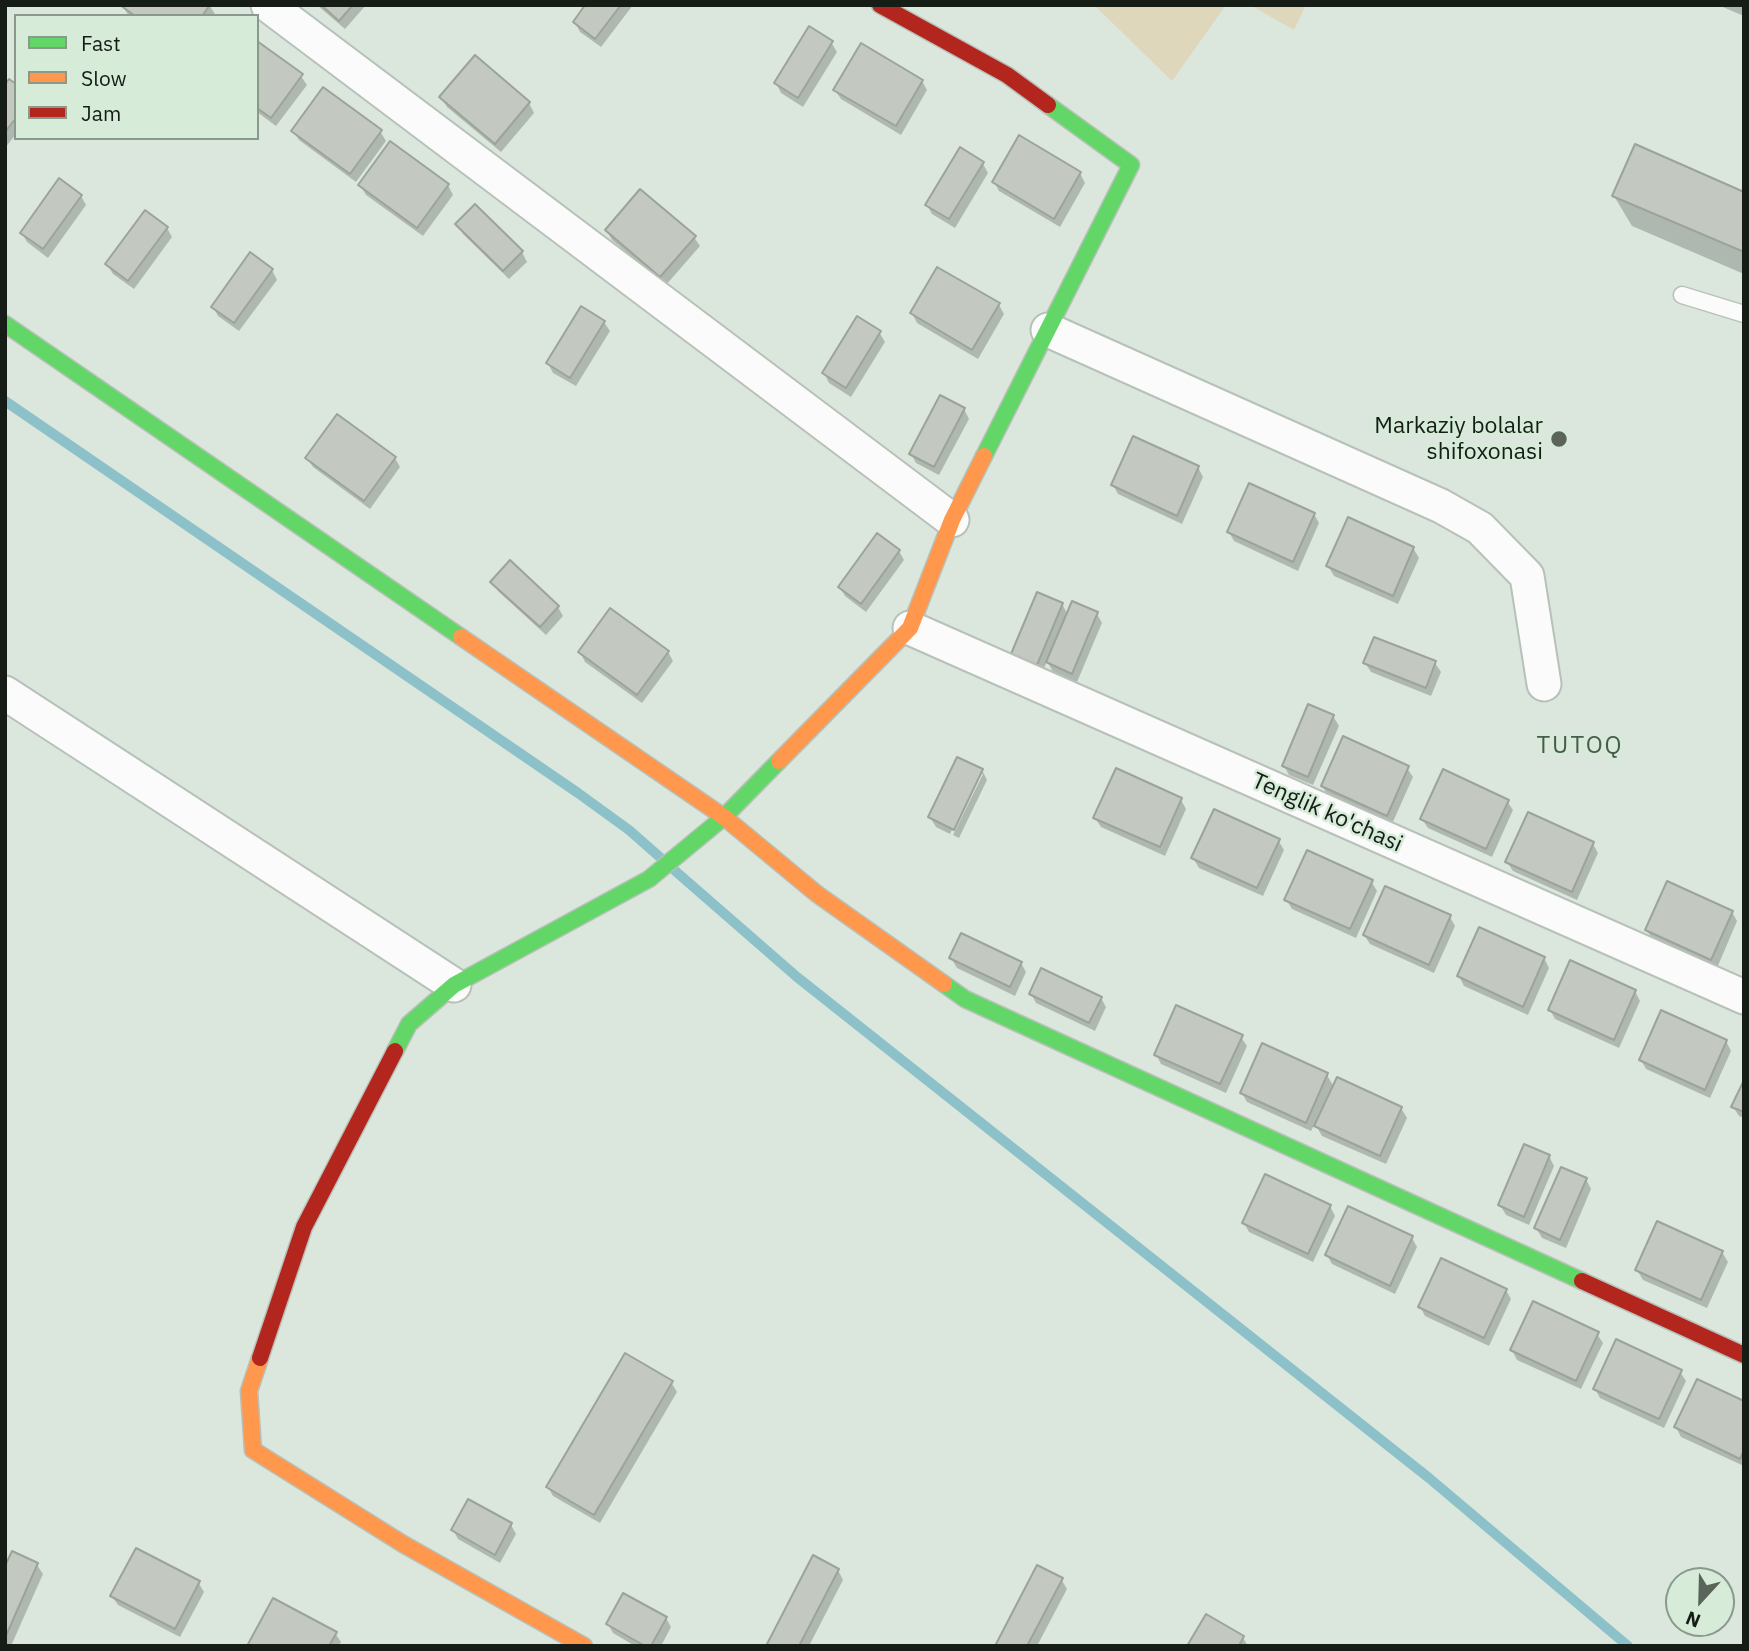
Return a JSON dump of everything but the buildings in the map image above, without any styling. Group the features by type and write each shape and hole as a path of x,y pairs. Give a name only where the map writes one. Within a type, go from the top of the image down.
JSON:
{"street":[{"path":"268,5 952,520"},
{"path":"584,1646 403,1544 253,1450 248,1391 304,1227 409,1024 454,985 649,879 724,817 910,628 952,520 1131,165 1007,75 880,5"},
{"path":"5,324 724,817 817,894 965,999 1744,1355"},
{"path":"1048,330 1441,506 1480,528 1527,576 1544,684"},
{"name":"Tenglik ko'chasi","path":"910,628 1744,997"},
{"path":"5,693 454,985"}],"lane":[{"path":"1682,295 1744,314"}],"shaded area":[{"path":"1094,5 1226,5 1172,81"},
{"path":"1250,5 1306,5 1294,30"}],"waterway":[{"path":"5,401 578,793 629,830 662,859"},
{"path":"673,869 797,977 1429,1478 1628,1646"}],"traffic: fast":[{"path":"984,456 1131,165 1048,105"},
{"path":"5,324 461,637"},
{"path":"395,1051 409,1024 454,985 649,879 724,817 779,761"},
{"path":"944,984 965,999 1582,1281"}],"traffic: slow":[{"path":"779,761 910,628 952,520 984,456"},
{"path":"461,637 724,817 817,894 944,984"},
{"path":"260,1358 249,1391 253,1450 403,1544 584,1646"}],"traffic: jam":[{"path":"880,5 1007,75 1048,105"},
{"path":"260,1358 304,1227 395,1051"},
{"path":"1582,1281 1744,1355"}],"place":[{"name":"Markaziy bolalar shifoxonasi","path":"1559,439"}],"district":[{"name":"TUTOQ","path":"1580,746"}]}
